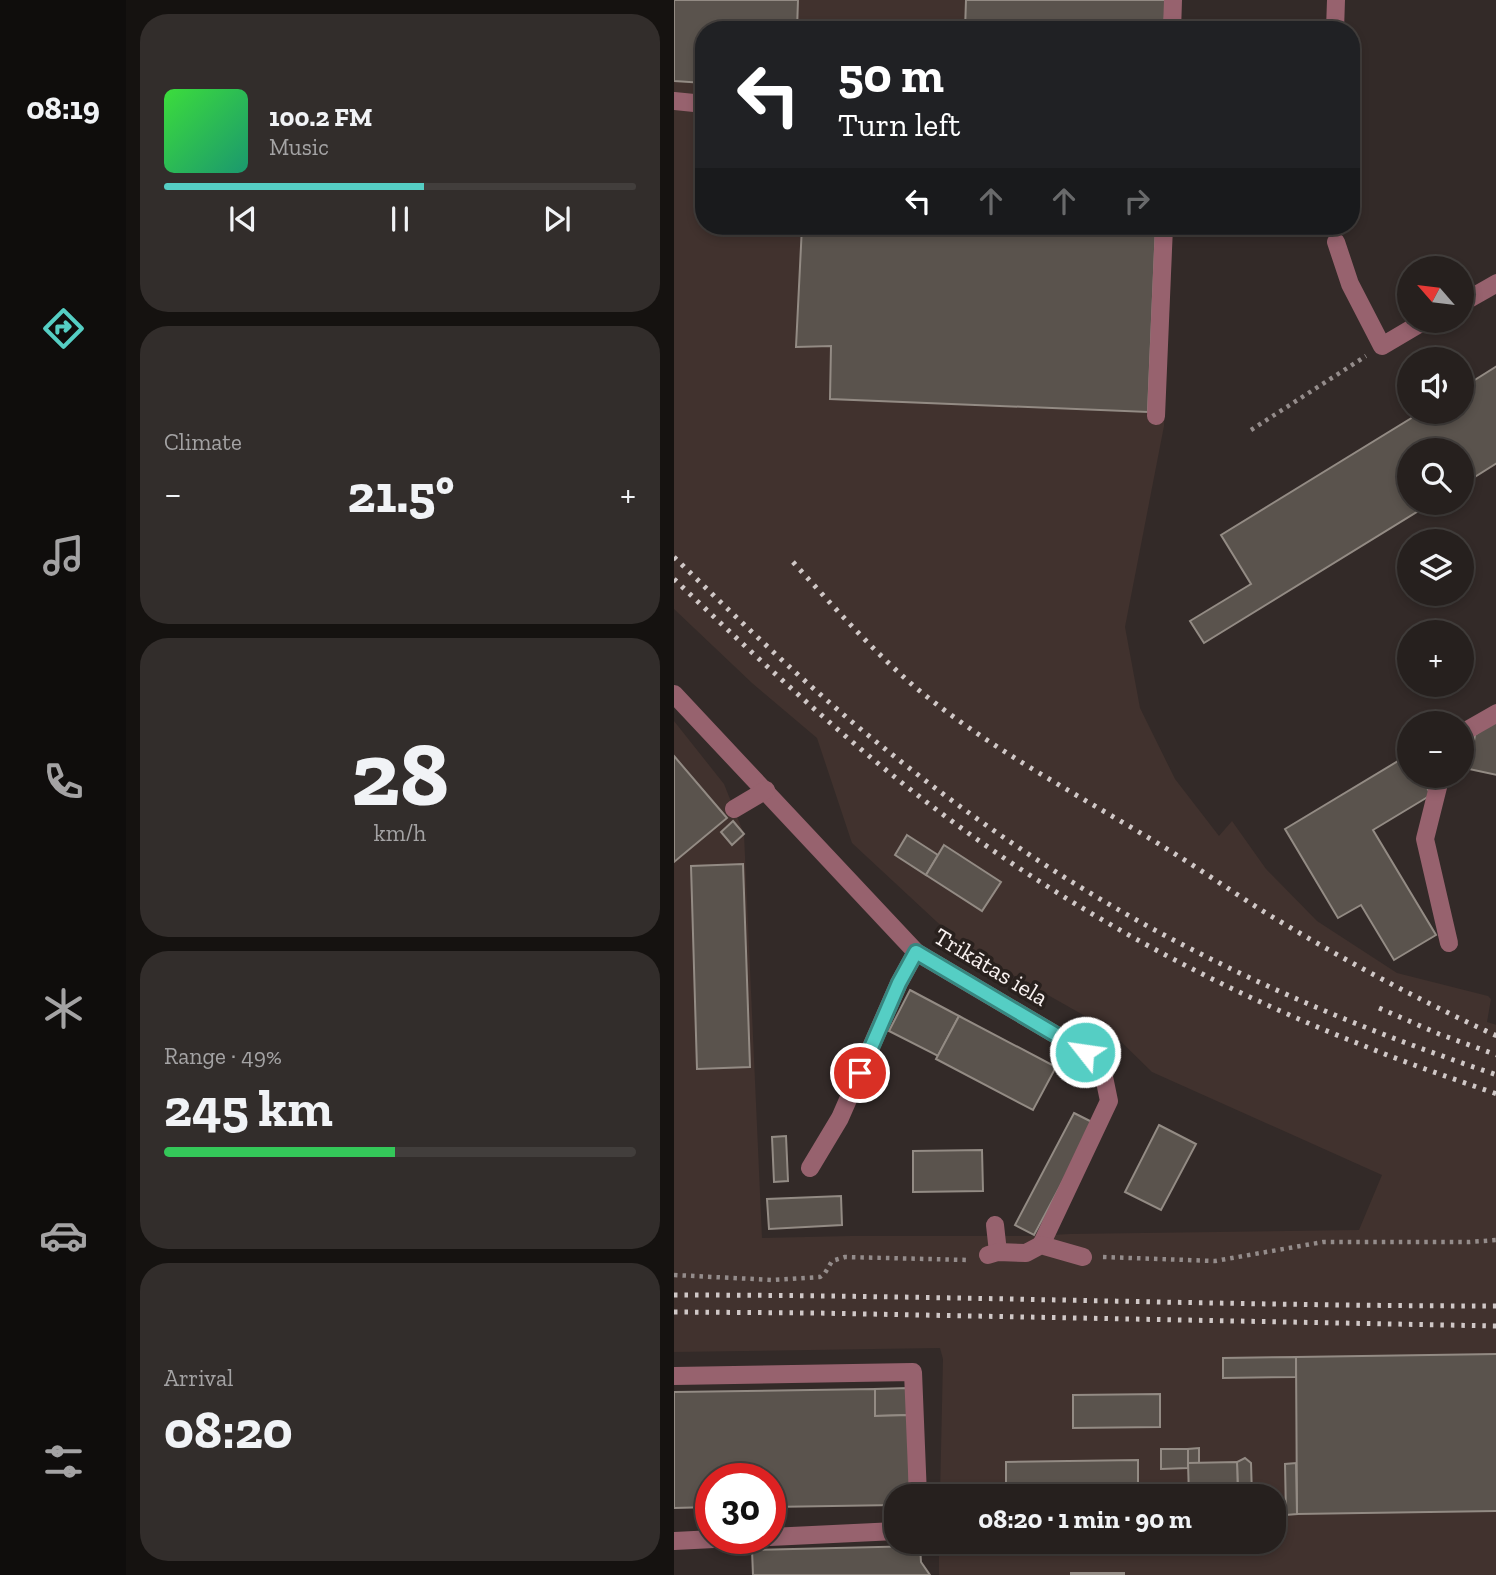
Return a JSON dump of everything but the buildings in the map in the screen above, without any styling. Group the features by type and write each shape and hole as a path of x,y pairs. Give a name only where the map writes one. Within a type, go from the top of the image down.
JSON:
{"street":[{"path":"1172,21 1173,0"},
{"path":"1336,0 1336,21"},
{"path":"674,101 695,103"},
{"path":"1156,416 1164,235"},
{"path":"1336,242 1350,284 1382,346 1404,333"},
{"path":"1474,296 1496,283"},
{"name":"Trikātas iela","path":"674,694 916,952 1085,1052 1103,1072 1109,1101 1042,1245"},
{"path":"1474,726 1496,713"},
{"path":"1438,788 1425,839 1449,943"},
{"path":"734,809 766,790"},
{"path":"810,1168 840,1118 899,983 916,952"},
{"path":"995,1225 993,1253 1026,1252 1042,1245 1083,1256"},
{"path":"674,1376 913,1372 918,1484"},
{"path":"786,1536 884,1532"},
{"path":"674,1541 695,1540"}],"path":[{"path":"1251,430 1382,346"},
{"path":"1083,1256 1215,1261 1323,1242 1496,1240"},
{"path":"674,1275 742,1279 820,1277 832,1262 845,1257 974,1259 993,1253"}],"shaded area":[{"path":"674,0 1182,0 1181,21 695,21 695,235 1173,235 1164,426 1125,627 1140,708 1175,779 1219,836 1232,821 1266,869 1317,921 1397,973 1491,999 1487,1022 1497,1025 1496,1575 939,1575 939,1554 1286,1554 1286,1484 940,1484 943,1359 940,1348 674,1352 674,721 724,784 744,834 762,1238 1359,1230 1382,1175 1152,1072 1108,1029 965,948 852,843 817,738 752,683 674,609"}],"railway":[{"path":"674,557 779,657 861,729 963,809 1080,887 1162,934 1275,989 1385,1035 1497,1075"},
{"path":"793,562 852,626 915,687 979,735 1307,938 1497,1036"},
{"path":"674,579 787,685 865,753 946,817 1077,905 1169,957 1264,1004 1379,1052 1497,1094"},
{"path":"1379,1008 1497,1055"},
{"path":"674,1295 1497,1306"},
{"path":"674,1312 1497,1326"}],"route":[{"path":"860,1073 899,983 916,952 1085,1052"}]}
